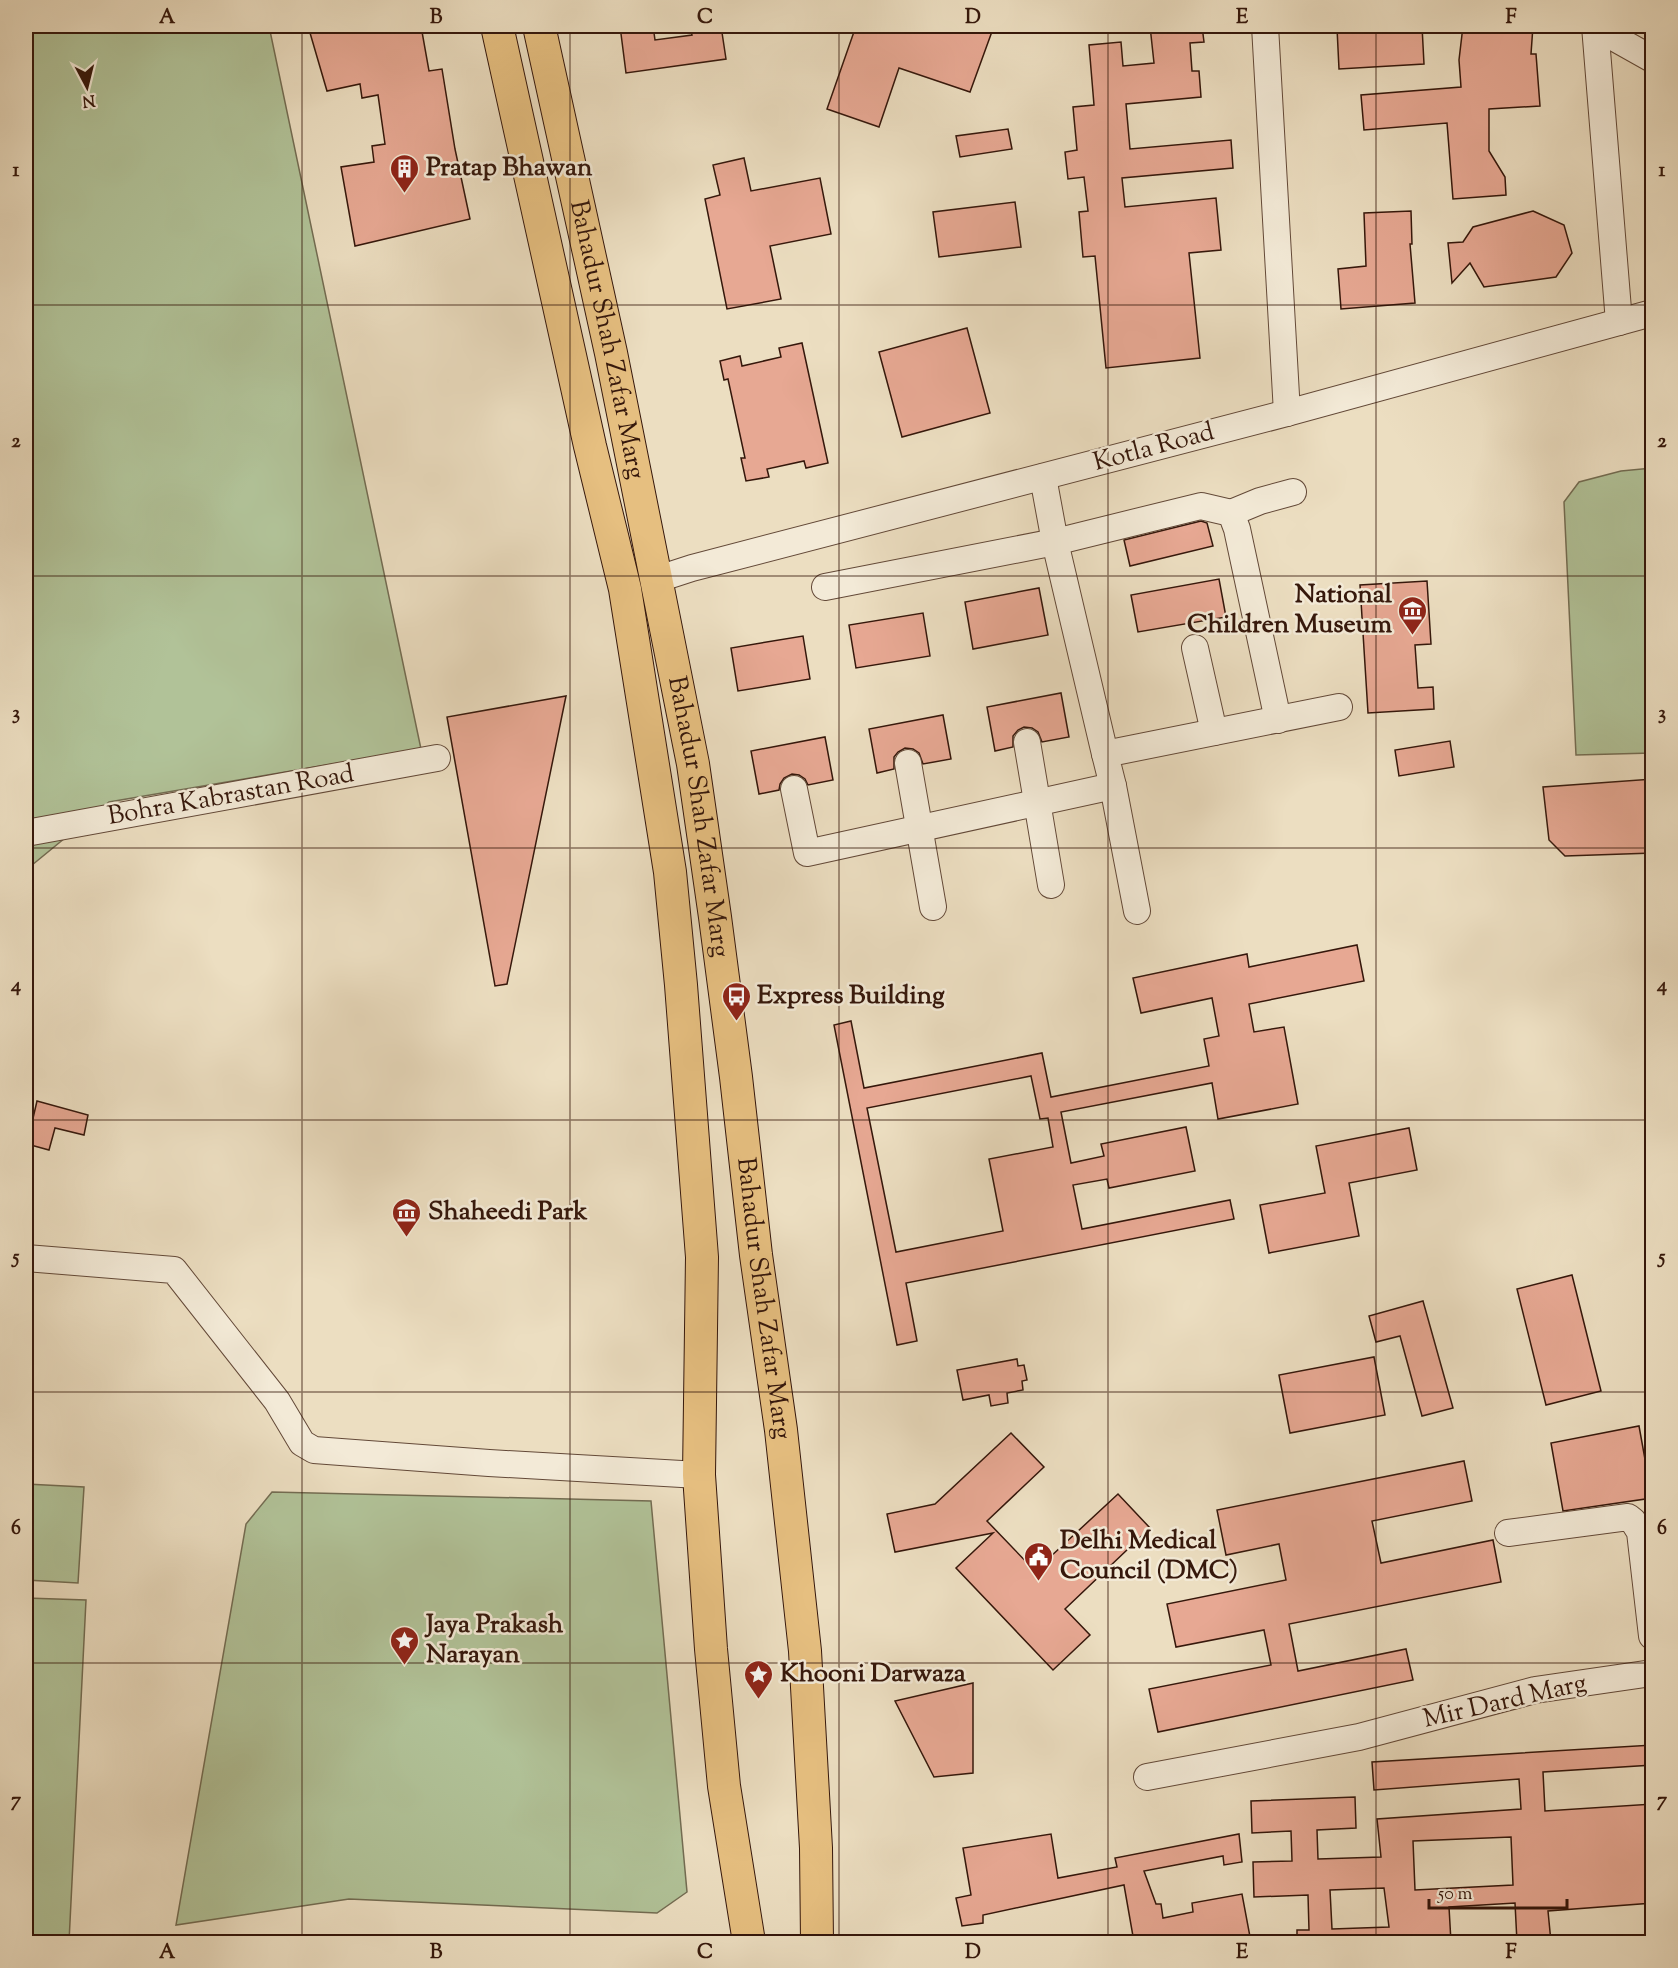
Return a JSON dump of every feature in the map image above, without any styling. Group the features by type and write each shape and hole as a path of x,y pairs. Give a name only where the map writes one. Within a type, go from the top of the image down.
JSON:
{"main road":[{"name":"Bahadur Shah Zafar Marg","path":"497,26 590,446 625,589 670,872 702,1257 699,1475 711,1649 724,1786 749,1942"},
{"name":"Bahadur Shah Zafar Marg","path":"538,26 611,353 693,764 736,1077 756,1255 781,1430 805,1651 816,1848 817,1942"}],"street":[{"path":"1265,26 1287,413"},
{"path":"1595,26 1653,59"},
{"path":"1595,26 1618,321"},
{"name":"Kotla Road","path":"655,580 692,568 1287,413 1653,313"},
{"path":"1043,477 1055,542 1113,786 1137,911"},
{"path":"825,587 1055,542 1201,506 1232,513 1260,501 1293,492"},
{"path":"1232,513 1278,720"},
{"path":"1195,648 1214,732"},
{"path":"1106,754 1339,708"},
{"path":"1027,742 1051,885"},
{"name":"Bohra Kabrastan Road","path":"26,833 437,758"},
{"path":"908,763 933,907"},
{"path":"794,789 807,853 1113,786"},
{"path":"26,1258 174,1270 277,1401 302,1443 314,1450 699,1475"},
{"path":"1508,1533 1628,1517 1640,1532 1653,1636"},
{"name":"Mir Dard Marg","path":"1147,1777 1359,1737 1535,1690 1653,1673"}],"green space":[{"path":"26,26 269,26 421,749 109,802 26,870"},
{"path":"1652,468 1652,753 1576,755 1564,502 1579,482 1621,471"},
{"path":"26,1484 84,1487 78,1583 26,1580"},
{"path":"272,1492 651,1501 687,1892 657,1913 349,1899 176,1925 246,1524"},
{"path":"26,1598 86,1600 69,1942 26,1942"}],"building":[{"path":"308,26 421,26 429,71 442,69 455,149 470,219 355,246 341,167 374,162 372,146 385,144 378,95 362,98 360,84 327,91"},
{"path":"620,26 653,26 655,40 692,35 690,26 721,26 726,59 626,73"},
{"path":"856,26 994,26 970,92 899,68 879,127 827,109"},
{"path":"1150,26 1202,26 1204,42 1190,43 1192,71 1199,71 1201,97 1126,104 1130,149 1231,140 1233,168 1122,178 1125,207 1216,198 1221,250 1189,253 1200,358 1106,368 1095,256 1083,257 1079,212 1088,211 1084,177 1068,179 1065,152 1077,150 1073,107 1094,105 1089,45 1121,42 1123,66 1154,63"},
{"path":"1422,26 1424,64 1339,69 1337,28"},
{"path":"1463,26 1533,26 1531,54 1536,54 1540,106 1489,109 1489,151 1505,177 1506,195 1453,199 1447,123 1364,130 1361,95 1461,87 1459,60"},
{"path":"1008,129 1012,149 960,157 956,136"},
{"path":"744,158 751,191 820,178 831,234 770,246 781,299 727,309 705,199 720,195 713,165"},
{"path":"1015,202 1021,247 939,257 933,212"},
{"path":"1411,211 1412,244 1410,244 1415,303 1341,309 1338,269 1366,266 1364,213"},
{"path":"1533,211 1564,225 1572,253 1556,277 1484,287 1470,263 1452,283 1448,243 1463,242 1473,227"},
{"path":"967,328 990,413 902,437 879,352"},
{"path":"802,343 828,463 806,468 804,461 767,469 769,477 746,481 741,458 745,458 728,379 724,380 720,361 740,356 742,366 781,357 779,348"},
{"path":"1201,521 1207,523 1213,546 1130,566 1124,540"},
{"path":"1219,579 1226,617 1138,632 1131,595"},
{"path":"1427,581 1431,644 1415,645 1418,688 1433,687 1434,709 1368,713 1360,585"},
{"path":"1039,588 1048,635 973,649 965,602"},
{"path":"923,613 930,656 856,668 849,625"},
{"path":"803,636 810,679 738,691 731,648"},
{"path":"1061,693 1069,737 1042,742 1038,732 1024,727 1013,736 1013,747 995,751 987,707"},
{"path":"566,696 507,984 495,986 447,717"},
{"path":"943,715 951,759 923,764 919,753 905,748 894,757 894,769 877,773 869,729"},
{"path":"825,737 833,780 808,785 805,779 792,774 784,778 779,790 759,794 751,751"},
{"path":"1450,741 1454,767 1399,776 1395,750"},
{"path":"1653,779 1653,853 1565,856 1549,840 1543,787"},
{"path":"1357,945 1364,981 1249,1004 1254,1032 1284,1027 1298,1104 1218,1119 1212,1083 1061,1112 1071,1163 1104,1156 1101,1144 1186,1127 1195,1171 1109,1188 1107,1179 1073,1185 1082,1229 1230,1200 1234,1219 906,1283 917,1341 897,1345 834,1025 851,1021 864,1088 1042,1053 1051,1097 1209,1066 1204,1039 1219,1036 1212,998 1141,1013 1133,978 1247,954 1249,967","holes":["1031,1076 1040,1119 1048,1118 1053,1147 989,1159 1003,1231 896,1252 867,1108"]},
{"path":"37,1101 88,1115 84,1135 55,1128 49,1150 27,1144"},
{"path":"1409,1128 1417,1170 1349,1183 1359,1236 1269,1253 1260,1205 1325,1193 1316,1146"},
{"path":"1572,1275 1601,1391 1546,1405 1517,1289"},
{"path":"1423,1301 1453,1408 1422,1416 1400,1336 1376,1342 1369,1316"},
{"path":"1374,1357 1385,1415 1290,1433 1279,1375"},
{"path":"1017,1359 1018,1366 1024,1365 1027,1380 1022,1381 1023,1390 1007,1393 1008,1403 991,1406 989,1395 963,1400 957,1370"},
{"path":"1639,1426 1652,1498 1563,1511 1551,1443"},
{"path":"1011,1433 1044,1467 987,1521 1035,1571 1118,1494 1150,1528 1065,1609 1090,1635 1053,1670 956,1568 993,1533 895,1552 887,1514 935,1504"},
{"path":"1464,1461 1472,1501 1372,1521 1381,1563 1493,1540 1501,1582 1289,1624 1298,1671 1406,1649 1413,1680 1158,1732 1149,1689 1271,1665 1264,1630 1176,1647 1167,1604 1286,1580 1279,1544 1226,1555 1217,1510"},
{"path":"973,1683 973,1773 934,1777 895,1701"},
{"path":"1653,1745 1653,1765 1543,1772 1545,1811 1653,1804 1653,1903 1548,1911 1551,1942 1517,1942 1515,1903 1449,1907 1451,1942 1297,1942 1297,1930 1309,1930 1308,1895 1254,1897 1253,1862 1292,1861 1291,1831 1252,1833 1251,1801 1355,1797 1356,1828 1317,1830 1318,1859 1381,1857 1377,1819 1521,1809 1519,1779 1374,1790 1372,1762","holes":["1511,1837 1513,1885 1415,1890 1413,1841","1384,1888 1389,1927 1332,1929 1330,1890"]},
{"path":"1051,1834 1058,1878 1117,1867 1115,1858 1239,1834 1242,1862 1224,1865 1223,1856 1144,1871 1156,1904 1161,1904 1163,1918 1193,1912 1192,1903 1242,1894 1251,1942 1134,1942 1124,1885 983,1915 983,1923 962,1926 956,1898 971,1895 963,1848"}],"place":[{"name":"Pratap Bhawan","path":"405,194"},
{"name":"National Children Museum","path":"1413,636"},
{"name":"Express Building","path":"736,1022"},
{"name":"Shaheedi Park","path":"407,1238"},
{"name":"Delhi Medical Council (DMC)","path":"1039,1582"},
{"name":"Jaya Prakash Narayan","path":"405,1666"},
{"name":"Khooni Darwaza","path":"759,1700"}]}
